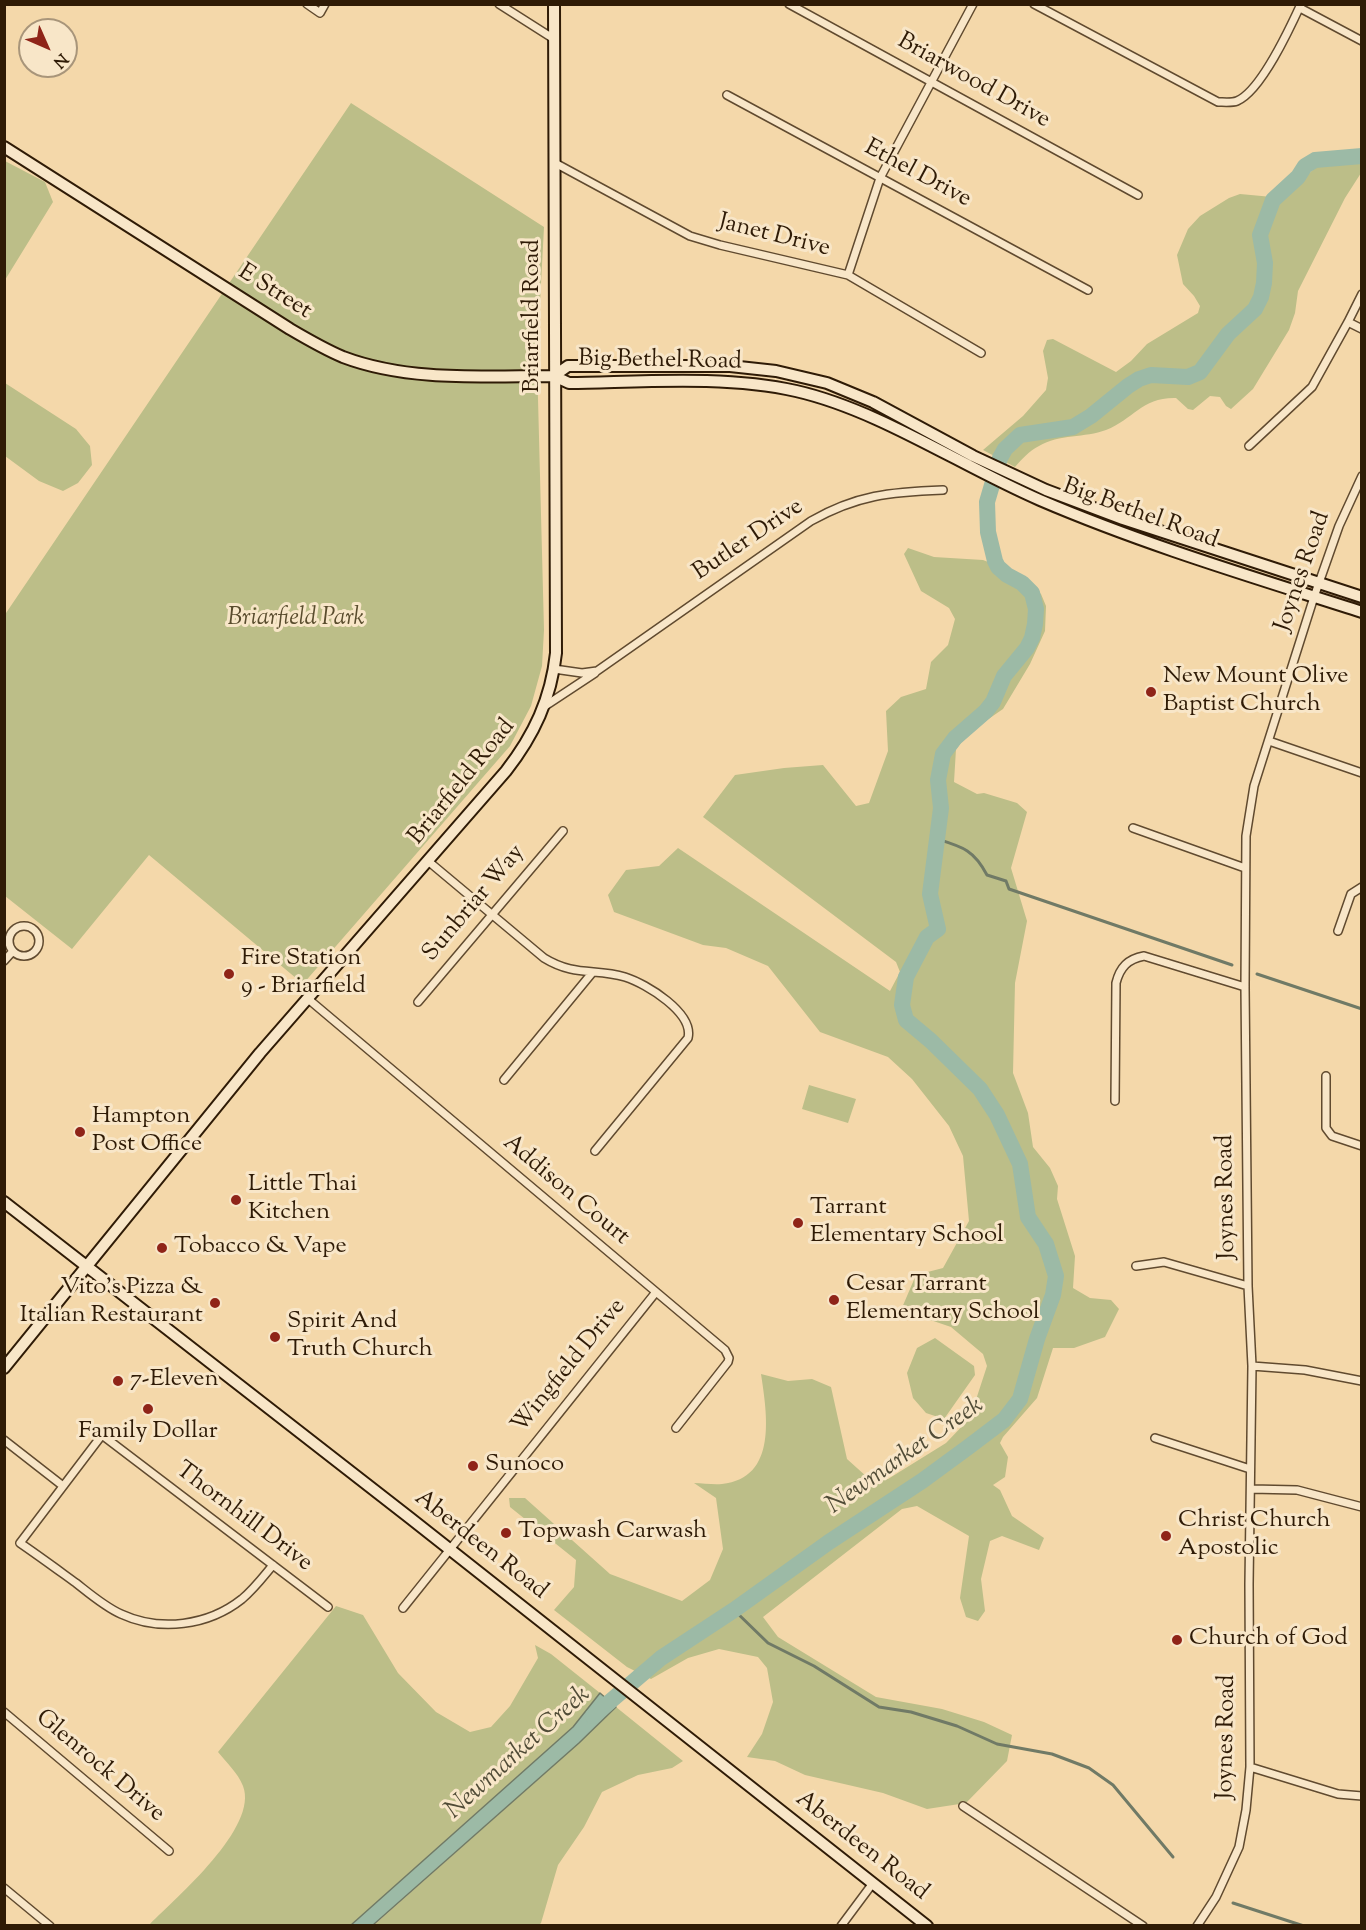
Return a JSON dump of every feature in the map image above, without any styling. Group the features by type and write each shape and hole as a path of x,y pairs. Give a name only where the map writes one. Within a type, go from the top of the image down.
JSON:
{"main road":[{"name":"Briarfield Road","path":"4,1368 242,1074 513,763 531,735 545,706 556,652 554,4"},
{"name":"E Street","path":"4,147 290,328 343,357 374,366 433,375 554,376"},
{"name":"Big Bethel Road","path":"985,468 858,395 792,373 730,366 568,366 554,376 569,383 742,383 795,391 834,402 985,468 1147,543 1362,612"},
{"name":"Big Bethel Road","path":"1014,482 1362,597"},
{"name":"Aberdeen Road","path":"4,1202 450,1549 927,1926"}],"street":[{"path":"307,4 320,13 325,4"},
{"path":"499,4 554,39"},
{"name":"Briarwood Drive","path":"789,4 1138,195"},
{"path":"848,275 880,178 973,4"},
{"path":"1034,4 1218,102 1236,101 1251,90 1267,69 1301,6 1362,41"},
{"name":"Ethel Drive","path":"728,96 1088,290"},
{"name":"Janet Drive","path":"555,164 690,236 848,275 981,353"},
{"path":"1250,446 1312,387 1362,294"},
{"path":"1348,322 1362,329"},
{"name":"Joynes Road","path":"1197,1926 1216,1897 1239,1847 1246,1810 1250,1767 1252,1366 1248,1286 1246,836 1251,802 1314,597 1339,526 1362,476"},
{"name":"Butler Drive","path":"545,706 834,507 866,497 894,492 943,490"},
{"path":"554,669 582,673 597,671"},
{"path":"1269,741 1362,773"},
{"path":"1133,828 1245,868"},
{"name":"Sunbriar Way","path":"418,1002 562,831"},
{"path":"428,861 491,915 557,966 623,976 646,987 685,1018 689,1032 683,1045 595,1151"},
{"path":"1338,931 1351,894 1362,888"},
{"path":"24,925 34,928 39,942 35,951 21,956 13,951 9,937 14,929 24,925"},
{"path":"4,961 13,951"},
{"path":"1115,1101 1116,983 1119,972 1125,964 1144,956 1245,987"},
{"path":"504,1080 592,973"},
{"name":"Addison Court","path":"307,998 725,1350 729,1358 725,1367 676,1428"},
{"path":"1326,1076 1326,1128 1332,1136 1362,1146"},
{"path":"1136,1266 1164,1262 1248,1286"},
{"name":"Wingfield Drive","path":"404,1608 656,1292"},
{"path":"1252,1366 1305,1370 1362,1381"},
{"name":"Thornhill Drive","path":"63,1486 102,1435 328,1607"},
{"path":"1155,1438 1250,1469"},
{"path":"4,1440 63,1486 20,1543 122,1615 164,1625 208,1617 241,1600 273,1565"},
{"path":"1251,1489 1298,1490 1362,1507"},
{"name":"Glenrock Drive","path":"4,1712 169,1851"},
{"path":"1250,1767 1338,1794 1362,1796"},
{"path":"963,1806 1143,1926"},
{"path":"841,1926 873,1883"},
{"path":"4,1888 50,1926"}],"green space":[{"name":"Briarfield Park","path":"351,103 544,227 537,360 544,630 542,666 531,706 510,746 303,984 149,855 72,949 5,896 4,616"},
{"path":"1361,159 1361,173 1345,198 1298,291 1295,313 1289,330 1253,389 1231,409 1220,397 1210,396 1193,410 1188,409 1176,398 1155,401 1106,430 1047,442 1032,450 1015,467 983,450 1023,416 1046,390 1048,378 1043,351 1047,340 1053,339 1116,372 1131,361 1147,344 1198,313 1200,306 1183,284 1177,255 1188,229 1200,216 1240,194 1283,198 1319,164"},
{"path":"5,161 45,182 53,202 5,280"},
{"path":"5,383 76,429 90,446 92,465 78,483 63,491 39,481 5,456"},
{"path":"908,548 934,557 983,560 1014,572 1041,594 1046,606 1045,631 1030,664 1003,709 971,731 956,749 954,782 977,794 984,793 1017,803 1027,812 1011,868 1027,921 1015,983 1013,1073 1028,1113 1033,1147 1050,1168 1058,1186 1057,1199 1075,1256 1073,1288 1090,1298 1111,1300 1119,1309 1105,1337 1074,1348 1053,1348 1037,1398 1000,1443 1008,1457 1005,1477 993,1485 1000,1490 1012,1516 1044,1538 1039,1550 1002,1536 990,1541 981,1579 985,1611 978,1621 966,1617 960,1598 969,1536 917,1506 902,1509 763,1617 778,1637 876,1697 942,1709 984,1722 1012,1735 1007,1761 966,1803 927,1809 883,1793 805,1775 775,1761 747,1757 762,1734 773,1702 767,1668 758,1657 719,1649 688,1658 651,1679 627,1667 554,1610 574,1587 576,1560 510,1507 509,1498 525,1498 610,1574 682,1601 710,1580 723,1549 716,1498 694,1483 722,1484 740,1479 753,1470 761,1457 766,1425 761,1374 788,1381 812,1379 831,1387 847,1459 867,1477 888,1479 946,1443 970,1418 987,1366 983,1354 951,1327 901,1310 916,1275 943,1268 969,1221 963,1156 949,1126 912,1079 888,1057 820,1032 768,966 726,948 703,945 614,912 608,895 626,870 659,866 678,848 890,991 900,972 896,962 703,817 735,775 784,768 823,765 856,806 869,803 888,751 886,711 901,697 926,689 931,662 948,645 955,619 949,608 921,591 904,554"},
{"path":"809,1085 856,1099 848,1123 802,1109"},
{"path":"935,1338 974,1366 975,1375 944,1419 926,1413 913,1398 907,1373 917,1348"},
{"path":"336,1606 363,1615 398,1673 436,1712 470,1732 491,1727 510,1706 538,1658 535,1645 551,1654 600,1693 573,1727 351,1925 152,1926 150,1924 213,1860 228,1841 239,1821 245,1803 243,1786 235,1772 218,1752"},
{"path":"616,1707 683,1761 672,1768 638,1775 602,1792 584,1827 558,1865 539,1925 373,1926 579,1743"}],"shaded area":[{"name":"Newmarket Creek","path":"600,1693 616,1707 579,1743 373,1925 351,1925 573,1727"}],"waterway":[{"name":"Newmarket Creek","path":"593,1716 661,1658 967,1448 1004,1420 1020,1399 1037,1339 1053,1295 1056,1276 1046,1244 1028,1217 1020,1164 997,1115 980,1089 906,1020 902,1005 906,977 927,937 938,929 930,894 941,808 938,780 943,754 955,738 993,702 1004,676 1027,648 1035,624 1036,609 1032,593 1022,583 1007,575 995,561 988,532 987,502 1000,458 1005,449 1020,435 1073,427 1139,379 1151,375 1188,377 1200,372 1228,334 1255,309 1261,297 1265,263 1260,235 1273,200 1298,177 1305,166 1315,160 1362,156"},
{"path":"937,839 967,851 977,860 987,875 1006,881 1009,889 1232,965"},
{"path":"1257,974 1362,1009"},
{"path":"734,1610 768,1643 814,1666 879,1707 911,1712 957,1726 997,1744 1052,1754 1089,1768 1113,1785 1173,1857"},
{"path":"1233,1903 1304,1926"}],"place":[{"name":"New Mount Olive Baptist Church","path":"1151,692"},
{"name":"Fire Station 9 - Briarfield","path":"229,974"},
{"name":"Hampton Post Office","path":"80,1132"},
{"name":"Little Thai Kitchen","path":"236,1200"},
{"name":"Tarrant Elementary School","path":"798,1223"},
{"name":"Tobacco & Vape","path":"162,1248"},
{"name":"Cesar Tarrant Elementary School","path":"834,1300"},
{"name":"Vito's Pizza & Italian Restaurant","path":"215,1303"},
{"name":"Spirit And Truth Church","path":"275,1337"},
{"name":"7-Eleven","path":"118,1381"},
{"name":"Family Dollar","path":"148,1409"},
{"name":"Sunoco","path":"473,1466"},
{"name":"Topwash Carwash","path":"506,1533"},
{"name":"Christ Church Apostolic","path":"1166,1536"},
{"name":"Church of God","path":"1177,1640"}]}
